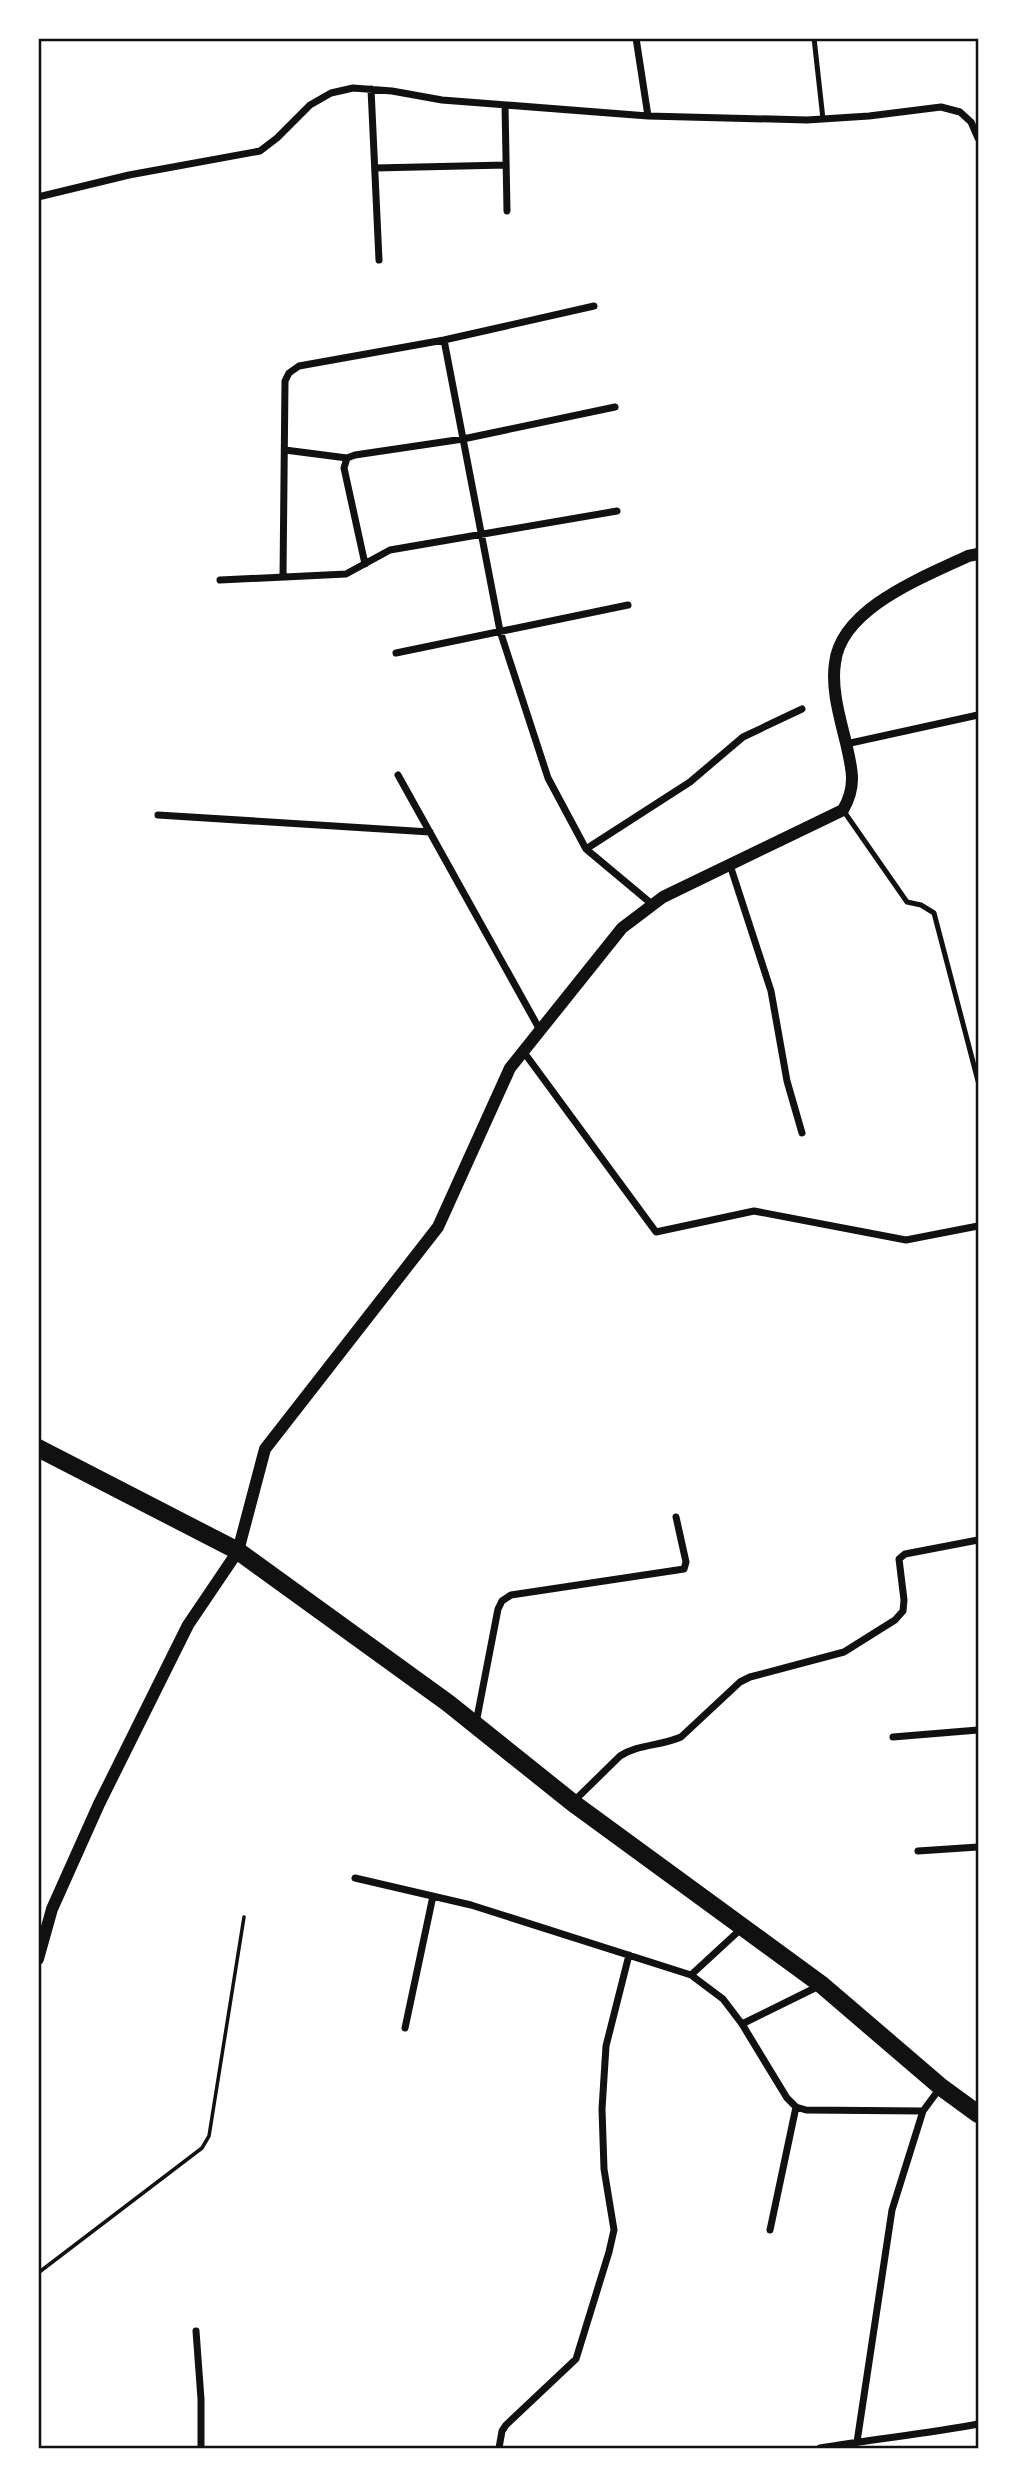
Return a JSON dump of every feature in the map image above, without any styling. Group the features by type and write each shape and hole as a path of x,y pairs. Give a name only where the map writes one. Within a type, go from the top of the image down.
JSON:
{"main road":[{"path":"38,1448 238,1551 476,1724 573,1803 822,1985 941,2087 978,2115"}],"street":[{"path":"636,38 648,116"},
{"path":"38,197 129,175 260,150 277,138 310,105 331,93 353,88 392,91 442,100 648,116 823,119 941,107 960,112 975,123 978,138"},
{"path":"371,89 379,260"},
{"path":"505,105 507,211"},
{"path":"375,168 506,165"},
{"path":"283,577 285,381 289,373 299,366 444,340 594,306"},
{"path":"444,340 500,631 548,778 586,849 653,905"},
{"path":"285,450 347,458 463,439 615,407"},
{"path":"347,458 344,468 365,564"},
{"path":"220,580 346,574 390,550 617,511"},
{"path":"38,1959 52,1909 99,1804 188,1625 238,1551 265,1449 438,1227 510,1068 622,929 663,897 843,810 852,793 852,768 836,698 835,662 845,635 861,616 904,586 968,556 978,554"},
{"path":"396,653 628,605"},
{"path":"586,849 690,782 743,737 802,709"},
{"path":"846,744 978,715"},
{"path":"398,775 540,1030"},
{"path":"158,815 430,832"},
{"path":"730,865 771,991 787,1082 802,1133"},
{"path":"523,1051 656,1231 754,1211 906,1240 978,1226"},
{"path":"476,1724 498,1609 502,1601 511,1595 684,1569 687,1562 676,1517"},
{"path":"573,1803 620,1756 628,1751 681,1737 740,1682 844,1652 895,1620 903,1611 904,1600 898,1566 899,1559 905,1554 978,1540"},
{"path":"893,1737 978,1730"},
{"path":"918,1851 978,1846"},
{"path":"355,1878 471,1905 691,1975 723,1999 742,2024 787,2098 796,2107 806,2110 923,2111"},
{"path":"405,2028 433,1896"},
{"path":"691,1975 742,1928"},
{"path":"499,2448 506,2425 576,2359 609,2252 614,2230 604,2169 602,2109 607,2046 629,1955"},
{"path":"742,2024 822,1985"},
{"path":"857,2442 892,2210 923,2111 941,2087"},
{"path":"770,2230 796,2107"},
{"path":"196,2330 201,2448"},
{"path":"820,2448 902,2438 978,2424"},
{"path":"902,2438 904,2448"}],"lane":[{"path":"814,38 823,119"},
{"path":"843,810 907,902 934,912 976,1064 978,1081"}],"path":[{"path":"38,2273 202,2148 209,2136 244,1917"}]}
